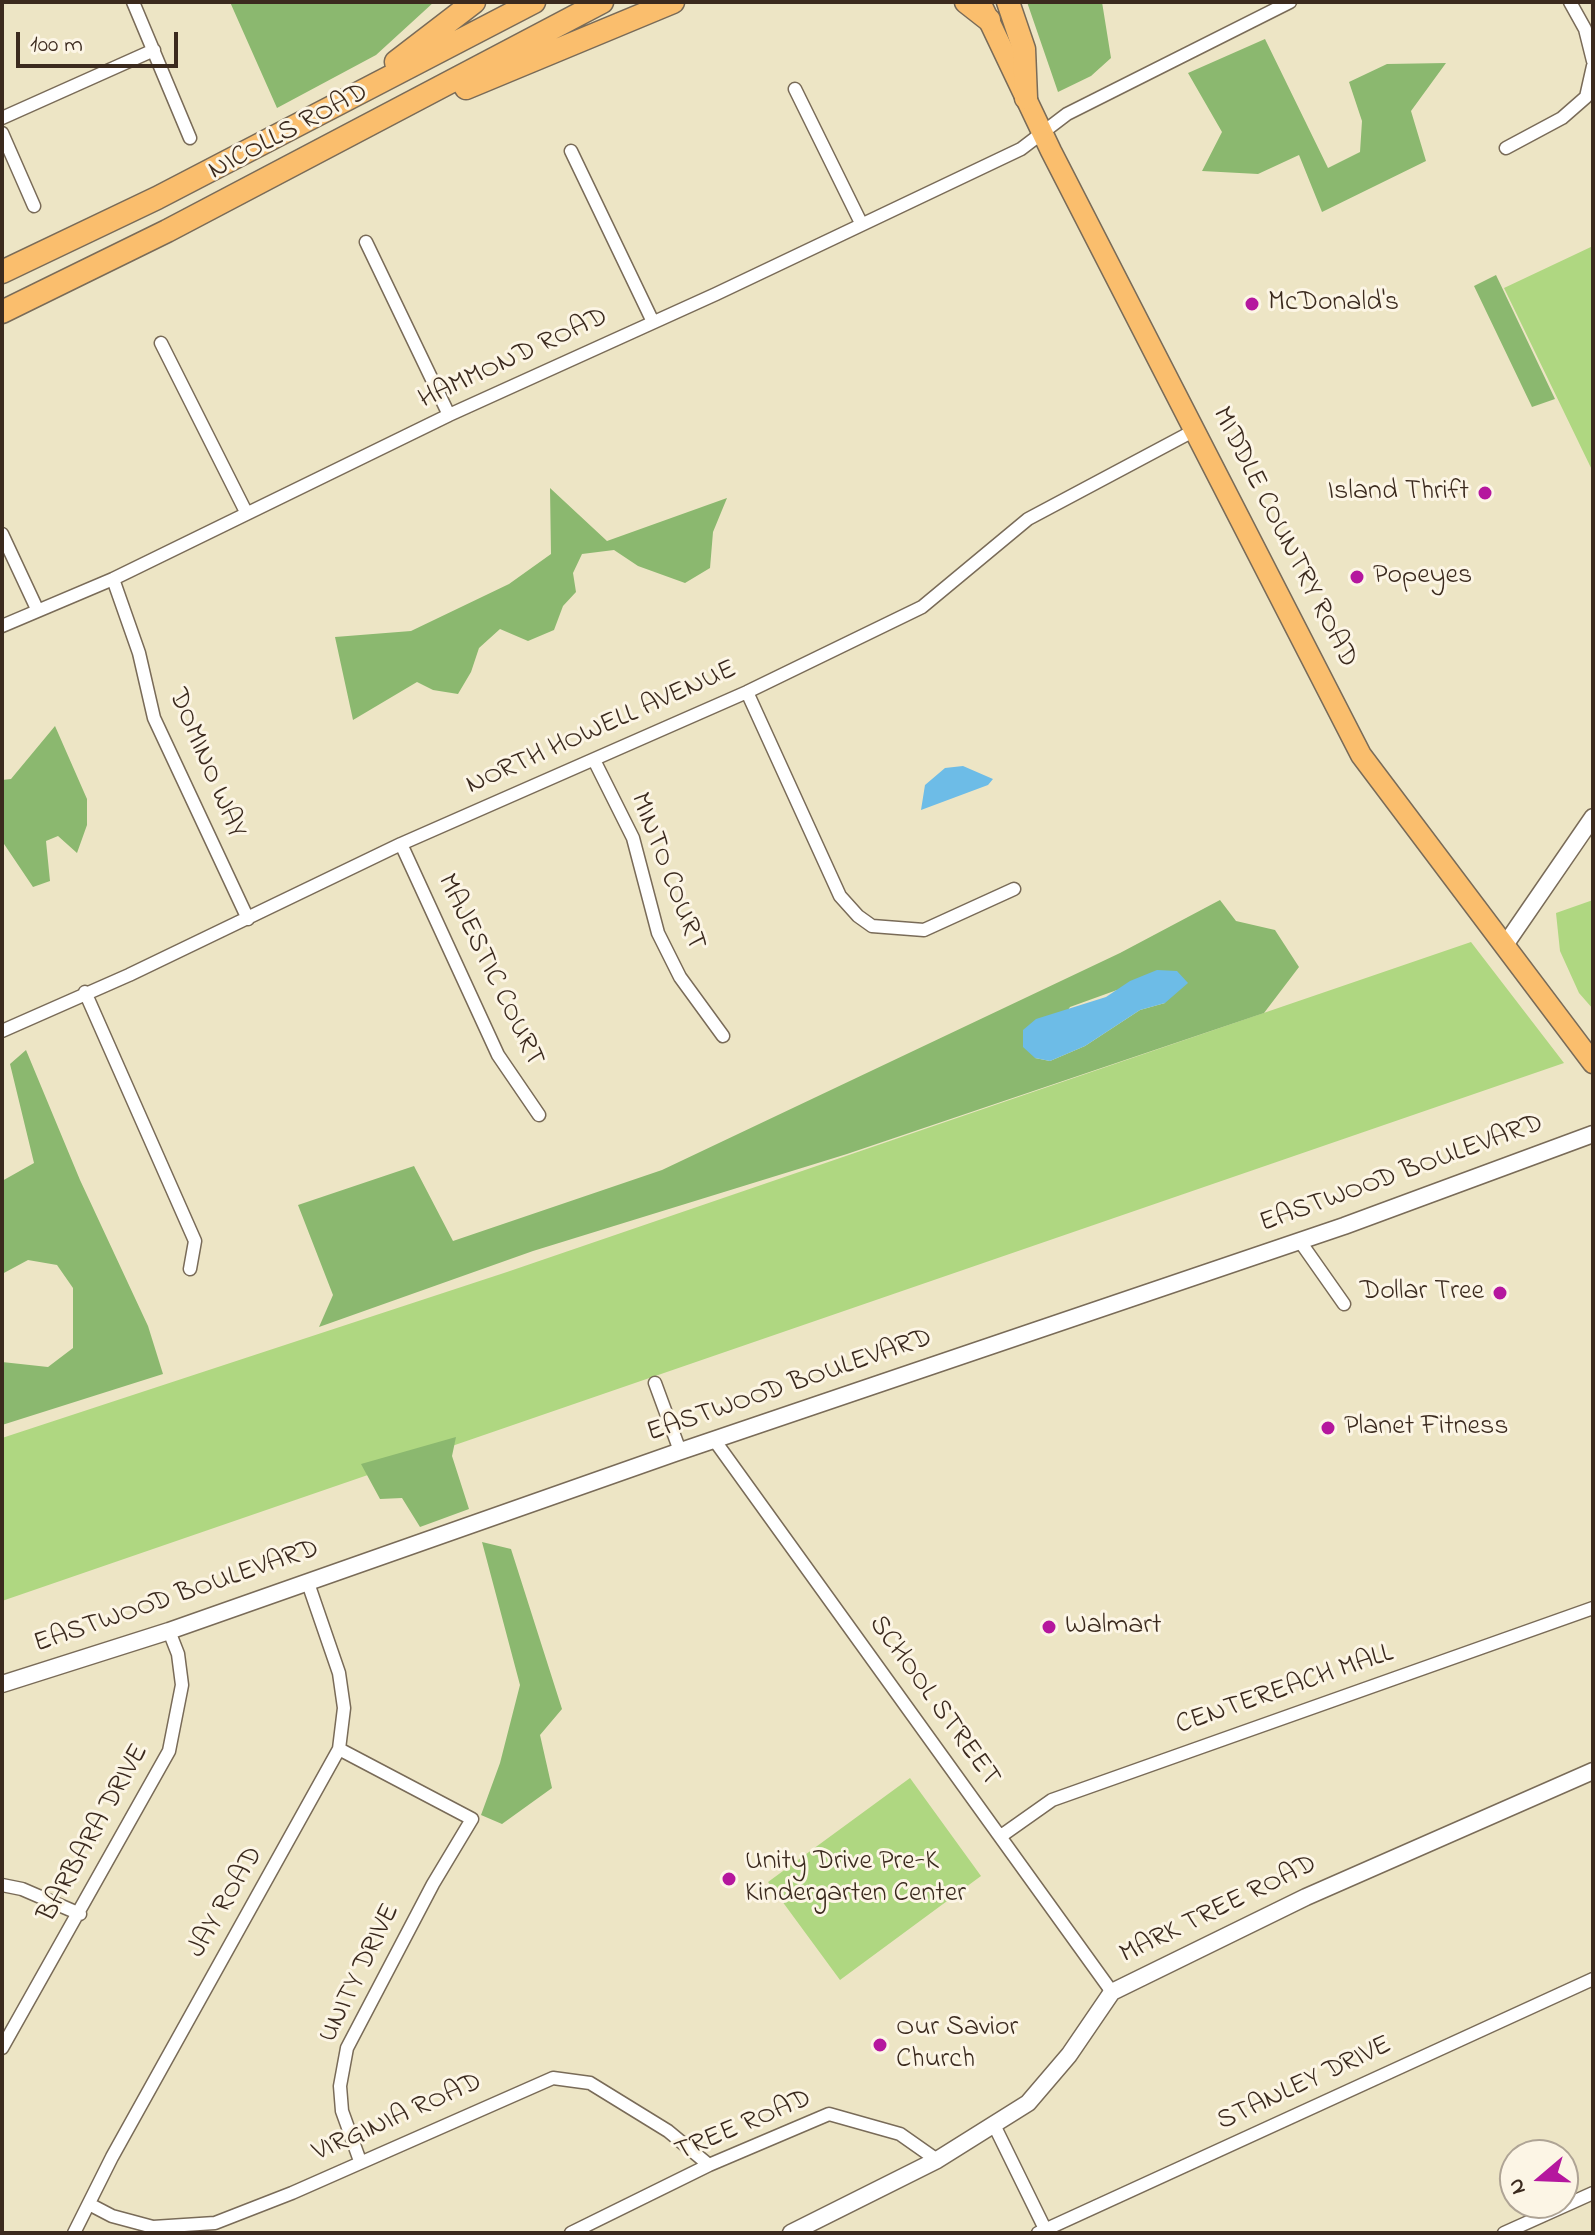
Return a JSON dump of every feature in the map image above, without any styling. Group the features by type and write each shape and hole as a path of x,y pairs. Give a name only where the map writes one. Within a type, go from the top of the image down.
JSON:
{"highway":[{"path":"302,124 395,63 474,2"},
{"name":"NICOLLS ROAD","path":"2,272 302,124 534,2"},
{"name":"NICOLLS ROAD","path":"2,312 602,2"},
{"path":"361,129 673,2"},
{"path":"966,2 984,11"},
{"path":"1008,2 1024,49 1026,98"}],"main road":[{"name":"MIDDLE COUNTRY ROAD","path":"984,11 1042,132 1197,429 1361,755 1593,1063"}],"street":[{"path":"133,2 190,138"},
{"name":"HAMMOND ROAD","path":"2,626 113,579 449,415 1021,149 1072,112 1290,2"},
{"path":"1506,148 1562,118 1586,97 1593,64 1585,29 1570,2"},
{"path":"2,118 154,50"},
{"path":"795,89 861,223"},
{"path":"2,133 34,206"},
{"path":"571,151 653,322"},
{"path":"366,242 449,415"},
{"path":"161,343 246,512"},
{"name":"NORTH HOWELL AVENUE","path":"2,1031 248,919 401,844 595,762 747,692 922,607 1028,519 1197,429"},
{"path":"2,534 37,609"},
{"name":"DOMINO WAY","path":"113,579 139,653 154,718 248,919"},
{"path":"747,692 840,896 858,916 872,926 924,930 1014,889"},
{"name":"MINTO COURT","path":"595,762 633,838 658,933 680,977 723,1036"},
{"path":"1505,945 1593,817"},
{"name":"MAJESTIC COURT","path":"401,844 498,1055 539,1115"},
{"path":"85,992 195,1241 190,1269"},
{"name":"EASTWOOD BOULEVARD","path":"2,1684 308,1583 680,1451 1299,1240 1593,1134"},
{"path":"1299,1240 1344,1304"},
{"path":"655,1383 680,1451"},
{"name":"SCHOOL STREET","path":"715,1441 1112,1992"},
{"name":"JAY ROAD","path":"74,2233 339,1749 344,1708 339,1673 308,1583"},
{"name":"CENTEREACH MALL","path":"1001,1836 1052,1800 1593,1608"},
{"name":"BARBARA DRIVE","path":"2,2048 80,1914 173,1738 182,1685 178,1654 169,1631"},
{"name":"UNITY DRIVE","path":"339,1749 472,1819 433,1884 347,2048 340,2086 342,2111 360,2161"},
{"name":"MARK TREE ROAD","path":"791,2233 937,2160 995,2127 1028,2103 1069,2055 1112,1992 1306,1897 1593,1771"},
{"path":"2,1885 22,1889 80,1914"},
{"name":"STANLEY DRIVE","path":"1043,2232 1593,1979"},
{"name":"VIRGINIA ROAD","path":"89,2204 112,2216 153,2227 197,2227 256,2208 553,2078 590,2083 668,2131 709,2165"},
{"name":"TREE ROAD","path":"571,2233 709,2165 829,2114 900,2134 937,2160"},
{"path":"995,2127 1043,2232"},
{"path":"1504,2233 1593,2193"}],"green space":[{"path":"230,2 434,2 376,55 277,108"},
{"path":"1027,2 1102,2 1111,58 1091,76 1058,92"},
{"path":"1265,39 1328,168 1360,152 1362,121 1349,82 1387,64 1446,63 1411,111 1426,161 1322,212 1299,155 1258,174 1202,171 1222,132 1188,73"},
{"path":"1593,246 1593,472 1504,288"},
{"path":"1496,275 1555,399 1532,407 1474,286"},
{"path":"550,488 607,541 727,498 713,532 710,568 685,583 638,566 614,550 582,554 573,573 576,592 563,606 554,630 528,641 500,629 479,648 471,672 458,694 433,690 417,682 353,720 335,637 411,631 509,584 551,554"},
{"path":"55,726 87,799 87,825 77,853 58,836 46,841 50,881 33,887 2,841 2,780 11,779"},
{"path":"1220,900 1236,921 1275,930 1299,967 1264,1013 847,1154 533,1251 319,1327 333,1295 298,1205 414,1166 453,1241 662,1170 1120,953","holes":["1117,990 1165,1003 1140,1010 1085,1046 1050,1061 1035,1058 1070,1007"]},
{"path":"1593,900 1593,1009 1579,993 1560,951 1556,913"},
{"path":"1471,942 1564,1063 2,1601 2,1438 507,1272"},
{"path":"26,1050 80,1180 148,1326 163,1374 2,1425 2,1362 48,1367 73,1348 73,1288 57,1265 28,1260 2,1274 2,1181 34,1163 10,1064"},
{"path":"456,1437 452,1456 469,1509 420,1527 402,1498 380,1499 361,1464"},
{"path":"482,1542 511,1549 562,1709 540,1735 552,1788 502,1824 481,1815 500,1763 520,1685"},
{"path":"910,1778 981,1876 840,1980 768,1882"}],"water":[{"path":"963,766 993,779 988,785 921,810 925,785 945,768"},
{"path":"1157,970 1177,971 1188,983 1165,1003 1140,1010 1085,1046 1050,1061 1035,1058 1023,1047 1023,1030 1036,1019 1106,997 1130,981"}],"place":[{"name":"McDonald's","path":"1252,304"},
{"name":"Island Thrift","path":"1485,493"},
{"name":"Popeyes","path":"1357,577"},
{"name":"Dollar Tree","path":"1500,1293"},
{"name":"Planet Fitness","path":"1328,1428"},
{"name":"Walmart","path":"1049,1627"},
{"name":"Unity Drive Pre-K Kindergarten Center","path":"729,1879"},
{"name":"Our Savior Church","path":"880,2045"}]}
